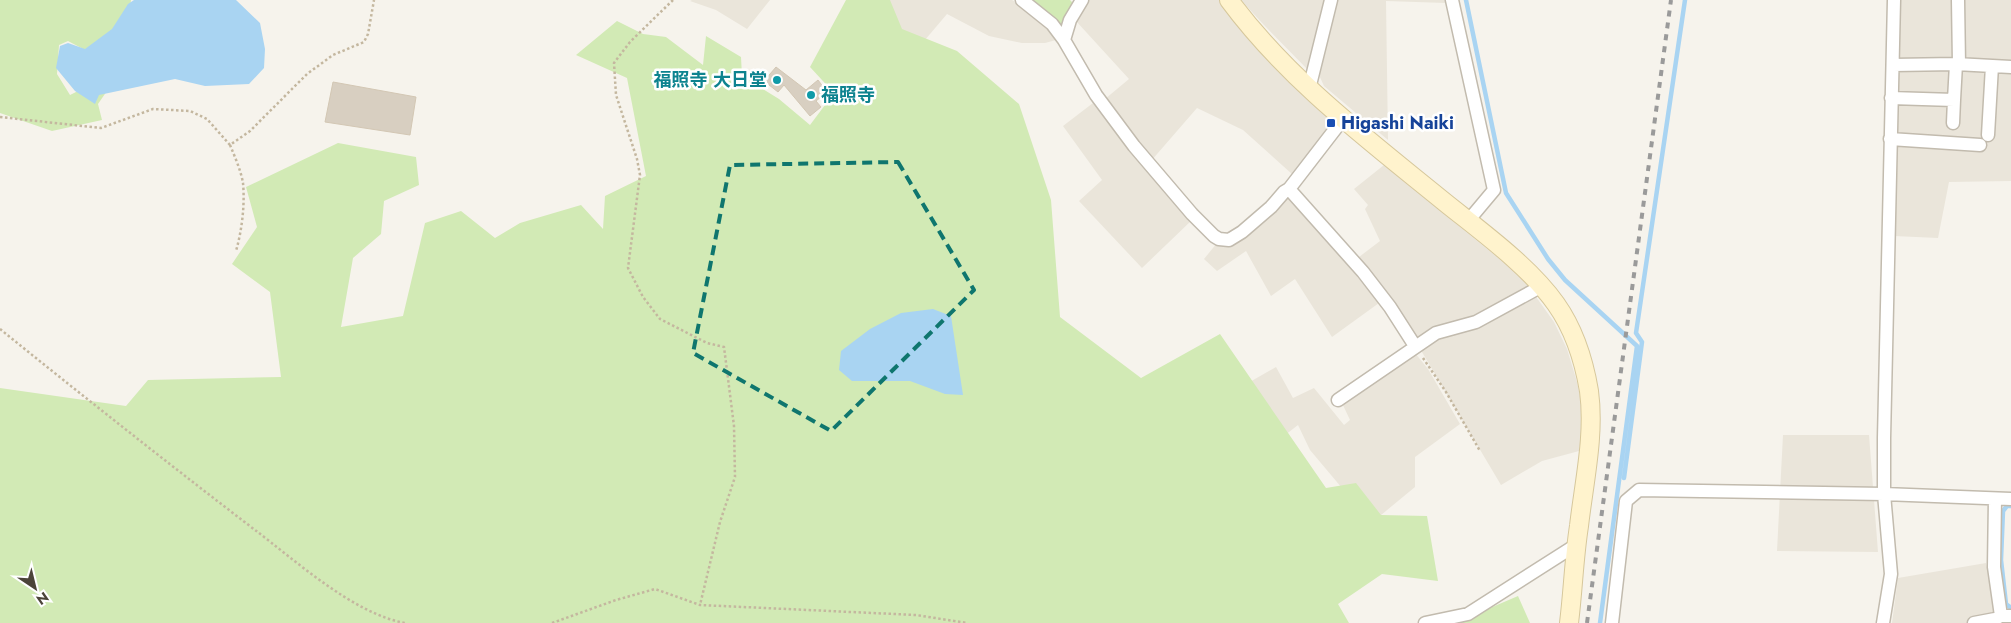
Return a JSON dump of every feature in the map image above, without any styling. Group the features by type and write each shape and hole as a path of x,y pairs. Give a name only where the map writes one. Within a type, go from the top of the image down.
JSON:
{"street":[{"path":"1022,0 1052,24 1064,40 1096,95 1134,146 1196,219 1219,239 1229,240 1242,232 1271,207 1289,189 1342,119"},
{"path":"1064,40 1070,20 1082,0"},
{"path":"1229,0 1283,65 1309,89 1342,119 1468,221 1542,286 1556,304 1569,326 1579,354 1591,405 1590,440 1576,545 1569,623"},
{"path":"1309,89 1331,0"},
{"path":"1452,0 1494,190 1468,221"},
{"path":"1883,623 1891,574 1884,494 1886,298 1894,0"},
{"path":"1953,123 1957,64 1958,0"},
{"path":"1893,65 1957,64 2011,67"},
{"path":"1890,139 1984,140 1992,66"},
{"path":"1892,98 1954,100"},
{"path":"1289,189 1368,279 1415,346"},
{"path":"1338,400 1436,333 1476,322 1542,286"},
{"path":"1612,623 1626,501 1639,490 1884,494 2011,499"},
{"path":"1974,623 2006,616 1994,567 1995,499"},
{"path":"1425,623 1468,614 1576,545"}],"path":[{"path":"230,145 250,131 307,74 333,55 367,39 374,0"},
{"path":"673,0 630,42 614,63 616,95 637,159 640,175 628,268 642,297 660,319 707,343 724,348 734,426 735,477 720,522 700,605"},
{"path":"0,117 101,128 153,109 190,111 207,119 230,145 242,182 243,205 240,237 236,251"},
{"path":"0,329 169,464 342,596 393,621 404,623"},
{"path":"1415,346 1446,392 1480,451"},
{"path":"552,623 616,600 655,589 700,605 916,615 967,623"}],"highlighted area":[{"path":"898,162 974,290 831,431 693,353 730,165"}],"shaded area":[{"path":"770,0 747,29 716,10 690,1"},
{"path":"886,0 1012,0 1029,10 1050,30 1056,40 1045,43 1022,43 989,36 947,14 919,47 897,34"},
{"path":"1087,0 1219,0 1285,78 1335,124 1293,175 1243,130 1197,108 1151,161 1105,99 1129,79 1076,21"},
{"path":"1241,0 1326,0 1309,71 1264,25"},
{"path":"1335,0 1445,0 1446,3 1386,1 1388,140 1324,86 1319,75"},
{"path":"1901,0 2011,0 2011,181 1949,182 1938,238 1894,236"},
{"path":"1093,103 1192,220 1142,268 1079,201 1102,180 1063,126"},
{"path":"1384,165 1513,270 1530,287 1493,310 1417,340 1384,288 1359,257 1380,241 1365,209 1368,205 1354,189"},
{"path":"1286,195 1289,199 1291,197 1379,303 1332,337 1295,279 1271,296 1246,251 1217,271 1204,259 1217,243"},
{"path":"1534,294 1554,322 1567,349 1577,382 1584,415 1579,451 1542,461 1501,485 1419,347"},
{"path":"1415,353 1428,369 1460,424 1415,457 1415,487 1375,520 1347,494 1310,450 1298,425 1280,439 1248,383 1276,367 1293,398 1314,388 1344,425 1350,420 1342,403"},
{"path":"1783,435 1869,435 1878,552 1777,551"},
{"path":"1986,563 1998,623 1892,623 1898,578"}],"green space":[{"path":"0,0 131,0 128,22 87,51 68,41 59,45 57,74 70,95 80,90 109,88 98,104 102,120 52,131 0,113"},
{"path":"846,0 890,0 902,29 957,51 1019,104 1051,200 1060,317 1141,378 1220,334 1326,488 1356,483 1381,515 1427,516 1438,581 1382,574 1338,604 1349,623 0,623 0,388 126,406 148,380 281,377 270,292 232,264 257,227 246,187 338,143 416,157 419,185 384,201 381,234 353,258 341,327 403,316 425,223 461,211 495,238 520,223 581,205 603,229 605,196 646,176 627,78 576,55 617,21 643,34 666,37 703,65 706,36 741,57 742,76 779,99 810,125 834,93 810,67"},
{"path":"1028,0 1070,0 1073,3 1063,28"},
{"path":"1518,596 1530,623 1455,623"}],"water":[{"path":"134,0 236,0 260,23 265,49 264,68 249,84 205,86 175,79 99,95 95,104 75,91 56,68 60,46 68,43 85,49 112,29 128,4"},
{"path":"933,309 951,316 963,395 945,394 910,381 852,381 839,370 841,351 870,329 901,313"}],"building":[{"path":"776,67 806,90 818,80 827,92 816,101 821,107 810,116 784,85 778,92 764,81"},
{"path":"333,82 416,97 410,135 325,122"}],"waterway":[{"path":"1466,0 1506,193 1548,259 1565,280 1637,346 1600,623"},
{"path":"1624,478 1642,342 1636,333 1685,0"},
{"path":"2011,506 2007,506 2003,511 2001,560 2006,604 2011,608"}],"railway":[{"path":"1587,623 1671,0"}],"place":[{"name":"福照寺 大日堂","path":"777,80"},
{"name":"福照寺","path":"811,95"},
{"name":"Higashi Naiki","path":"1331,123"}]}
